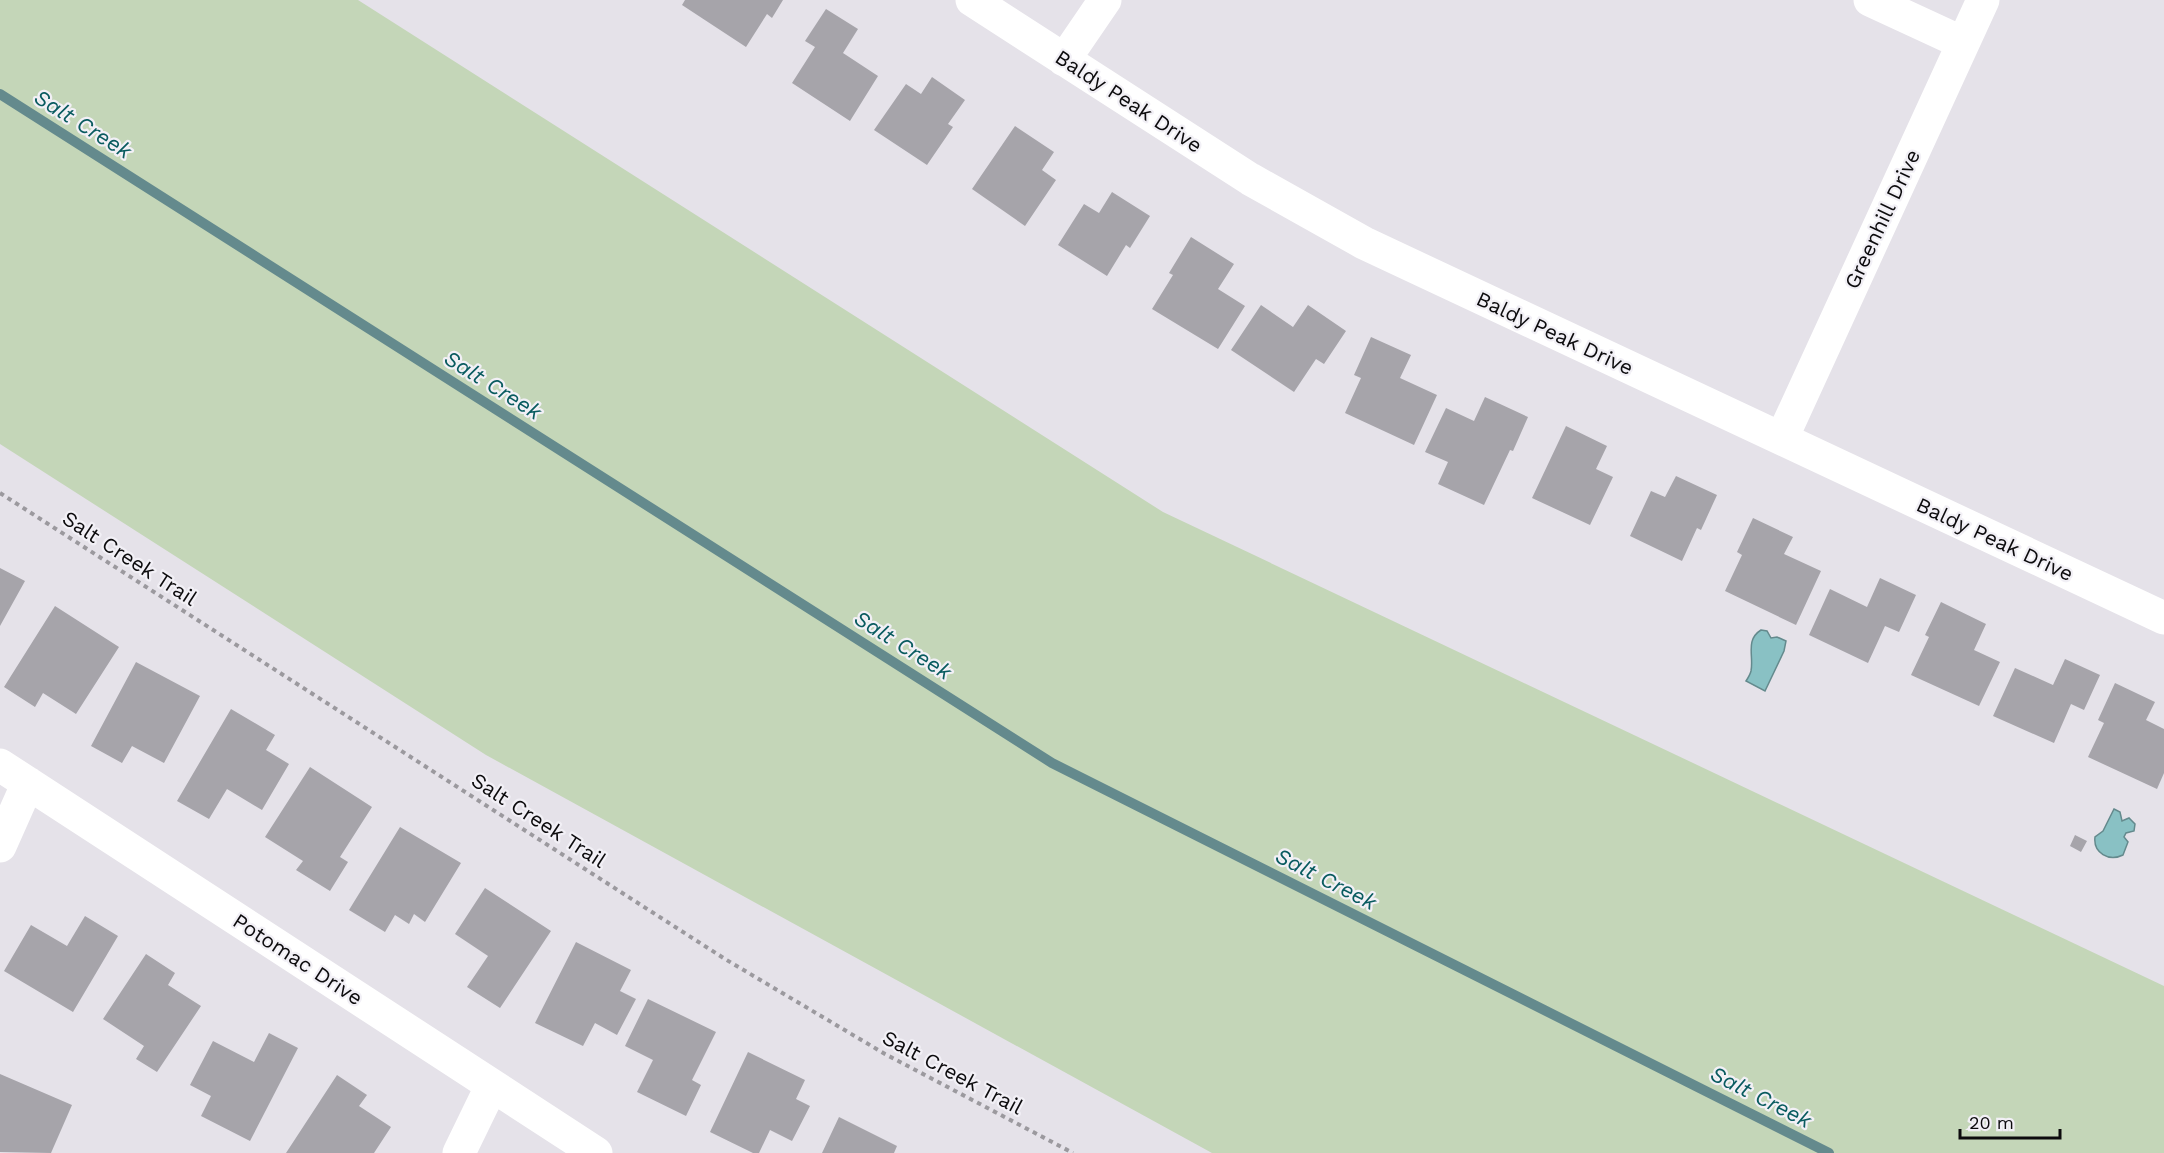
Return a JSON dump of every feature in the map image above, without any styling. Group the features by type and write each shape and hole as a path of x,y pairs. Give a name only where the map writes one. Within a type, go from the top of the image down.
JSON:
{"street":[{"name":"Baldy Peak Drive","path":"972,0 1250,178 1364,243 2164,618"},
{"path":"1064,60 1105,0"},
{"path":"1870,0 1963,44"},
{"name":"Greenhill Drive","path":"1782,438 1983,0"},
{"name":"Potomac Drive","path":"0,765 596,1153"},
{"path":"0,846 28,783"},
{"path":"459,1153 492,1085"}],"path":[{"name":"Salt Creek Trail","path":"0,493 725,958 885,1054 1073,1153"}],"green space":[{"path":"0,0 358,0 1163,512 2164,986 2164,1153 1212,1153 486,755 0,444"}],"water":[{"path":"1761,630 1767,631 1771,638 1777,637 1786,641 1784,651 1765,691 1746,681 1752,665 1753,639"},
{"path":"2114,809 2120,812 2122,821 2129,818 2135,824 2134,831 2126,833 2124,837 2128,842 2123,855 2107,857 2099,852 2095,837 2103,831"}],"building":[{"path":"685,0 783,0 772,18 767,14 746,47 682,5"},
{"path":"826,9 858,29 843,53 878,76 850,121 792,83 815,47 805,41"},
{"path":"932,77 965,100 948,124 953,127 927,165 874,130 906,84 921,94"},
{"path":"1015,126 1054,152 1042,170 1056,180 1025,226 972,189"},
{"path":"1112,192 1150,216 1130,248 1126,245 1107,276 1058,245 1084,204 1099,213"},
{"path":"1191,237 1234,264 1218,289 1245,306 1218,349 1152,309 1173,275 1169,273"},
{"path":"1261,305 1293,327 1308,305 1346,331 1324,364 1316,359 1294,392 1231,350"},
{"path":"1371,337 1411,355 1400,378 1437,395 1414,445 1345,413 1361,378 1354,375"},
{"path":"1485,397 1528,417 1484,505 1438,484 1448,462 1425,452 1446,408 1474,421"},
{"path":"1566,426 1607,446 1596,469 1613,477 1590,525 1532,498"},
{"path":"1676,476 1717,495 1701,530 1697,528 1682,561 1630,536 1651,491 1665,497"},
{"path":"1753,518 1793,537 1784,554 1821,571 1796,625 1725,591 1742,555 1737,552"},
{"path":"0,568 25,581 0,626"},
{"path":"1880,578 1916,595 1899,632 1885,626 1868,663 1809,635 1830,589 1867,607"},
{"path":"1941,602 1986,624 1974,650 2000,662 1979,706 1911,675 1929,637 1925,635"},
{"path":"55,606 119,647 76,714 43,693 35,707 4,687"},
{"path":"2065,659 2100,675 2084,710 2071,704 2054,743 1993,716 2015,668 2053,685"},
{"path":"136,662 200,696 164,763 132,746 122,763 91,746"},
{"path":"2115,683 2155,702 2146,720 2164,729 2164,773 2157,789 2088,757 2104,723 2098,720"},
{"path":"231,709 275,735 266,750 289,764 262,810 227,789 209,819 177,801"},
{"path":"310,767 372,807 340,857 348,862 330,891 296,870 303,861 265,837"},
{"path":"400,827 461,863 425,922 414,914 409,924 395,915 385,932 349,910"},
{"path":"2075,835 2087,841 2081,852 2070,846"},
{"path":"485,888 551,931 500,1008 467,987 488,956 455,934"},
{"path":"85,916 118,936 73,1012 4,971 31,925 67,946"},
{"path":"576,942 631,970 620,991 636,999 617,1035 595,1023 583,1046 535,1023"},
{"path":"146,954 175,973 168,985 201,1006 157,1072 136,1059 144,1046 103,1019"},
{"path":"648,999 716,1032 692,1080 701,1085 686,1116 637,1092 653,1060 625,1046"},
{"path":"269,1033 298,1048 250,1141 201,1116 211,1096 190,1085 213,1041 254,1062"},
{"path":"748,1052 805,1080 796,1099 810,1106 792,1141 770,1130 759,1153 753,1153 710,1132"},
{"path":"0,1074 72,1105 51,1153 0,1152"},
{"path":"337,1075 367,1095 359,1106 391,1127 374,1153 286,1153"},
{"path":"839,1117 897,1146 894,1153 822,1153"}],"waterway":[{"name":"Salt Creek","path":"0,94 1052,763 1829,1153"}]}
